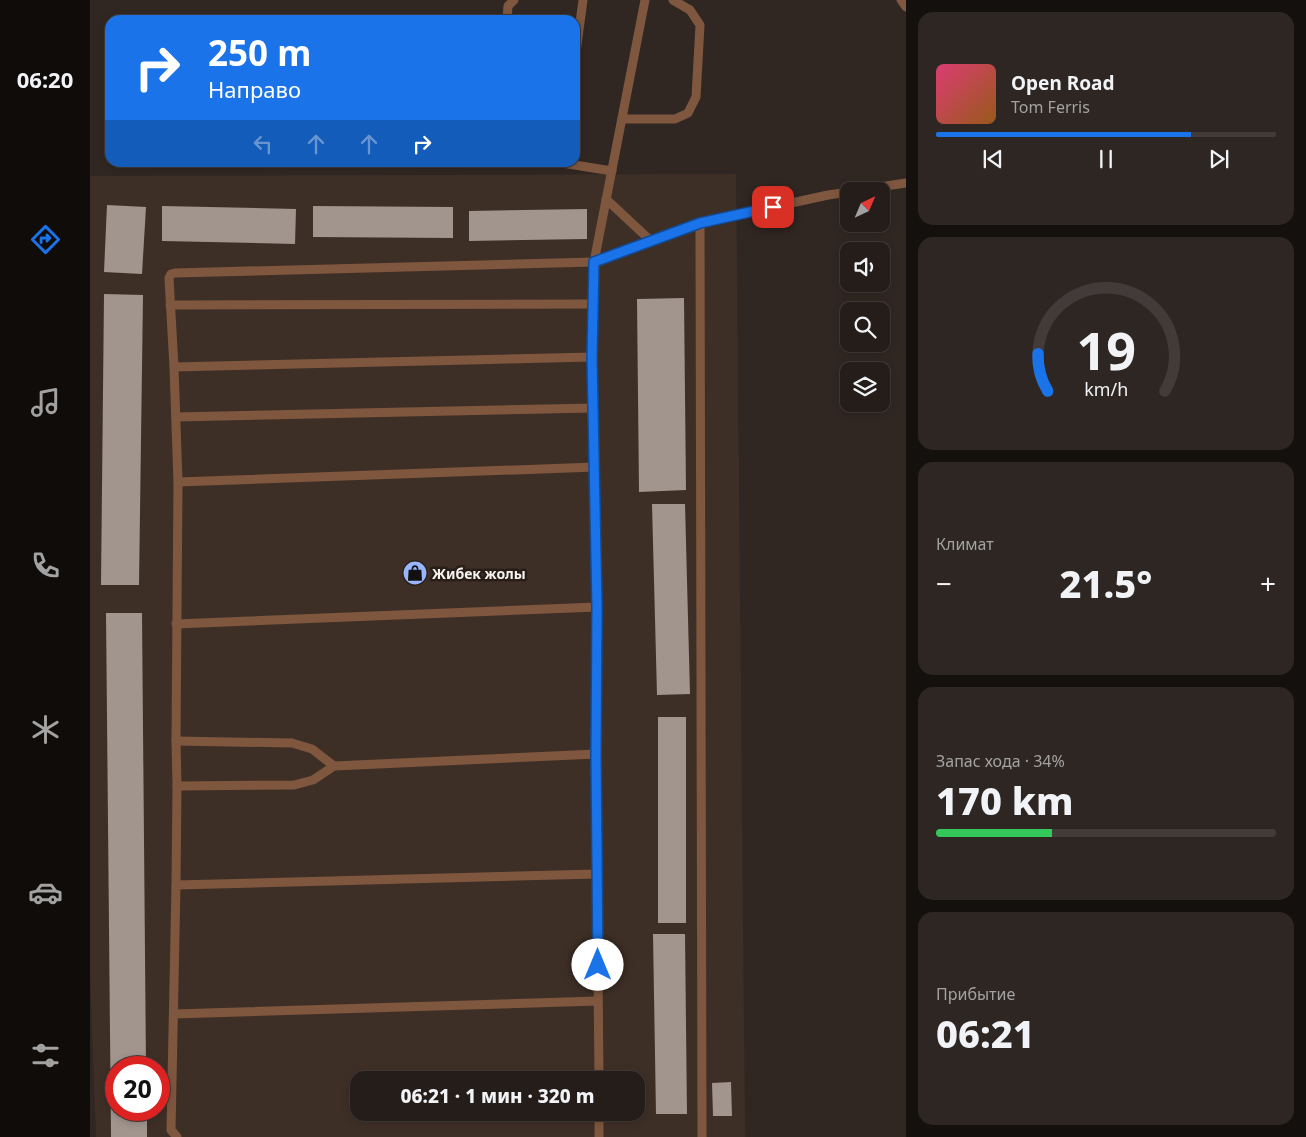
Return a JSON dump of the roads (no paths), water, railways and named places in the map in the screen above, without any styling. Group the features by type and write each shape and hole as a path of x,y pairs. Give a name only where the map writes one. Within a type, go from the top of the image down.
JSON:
{"lane":[{"path":"507,15 508,6 514,0"},
{"path":"580,22 583,0"},
{"path":"599,1071 596,754 597,607 592,358 594,262 645,0"},
{"path":"622,119 676,120 688,113 696,97 700,25 690,10 673,0"},
{"path":"901,0 906,7"},
{"path":"580,166 612,171"},
{"path":"890,185 906,183"},
{"path":"177,1137 171,1130 176,885 178,482 169,278 175,273 594,262 700,223 840,193"},
{"path":"606,199 651,241"},
{"path":"700,223 702,1137"},
{"path":"170,305 593,304"},
{"path":"174,367 592,358"},
{"path":"176,417 594,408"},
{"path":"178,482 595,468"},
{"path":"176,624 597,607"},
{"path":"176,742 292,742 312,749 334,766"},
{"path":"177,786 294,784 313,780 334,766 596,754"},
{"path":"176,885 597,874"},
{"path":"174,1014 598,1001"},
{"path":"599,1121 599,1137"}],"place":[{"name":"Жибек жолы","path":"415,573"}]}
